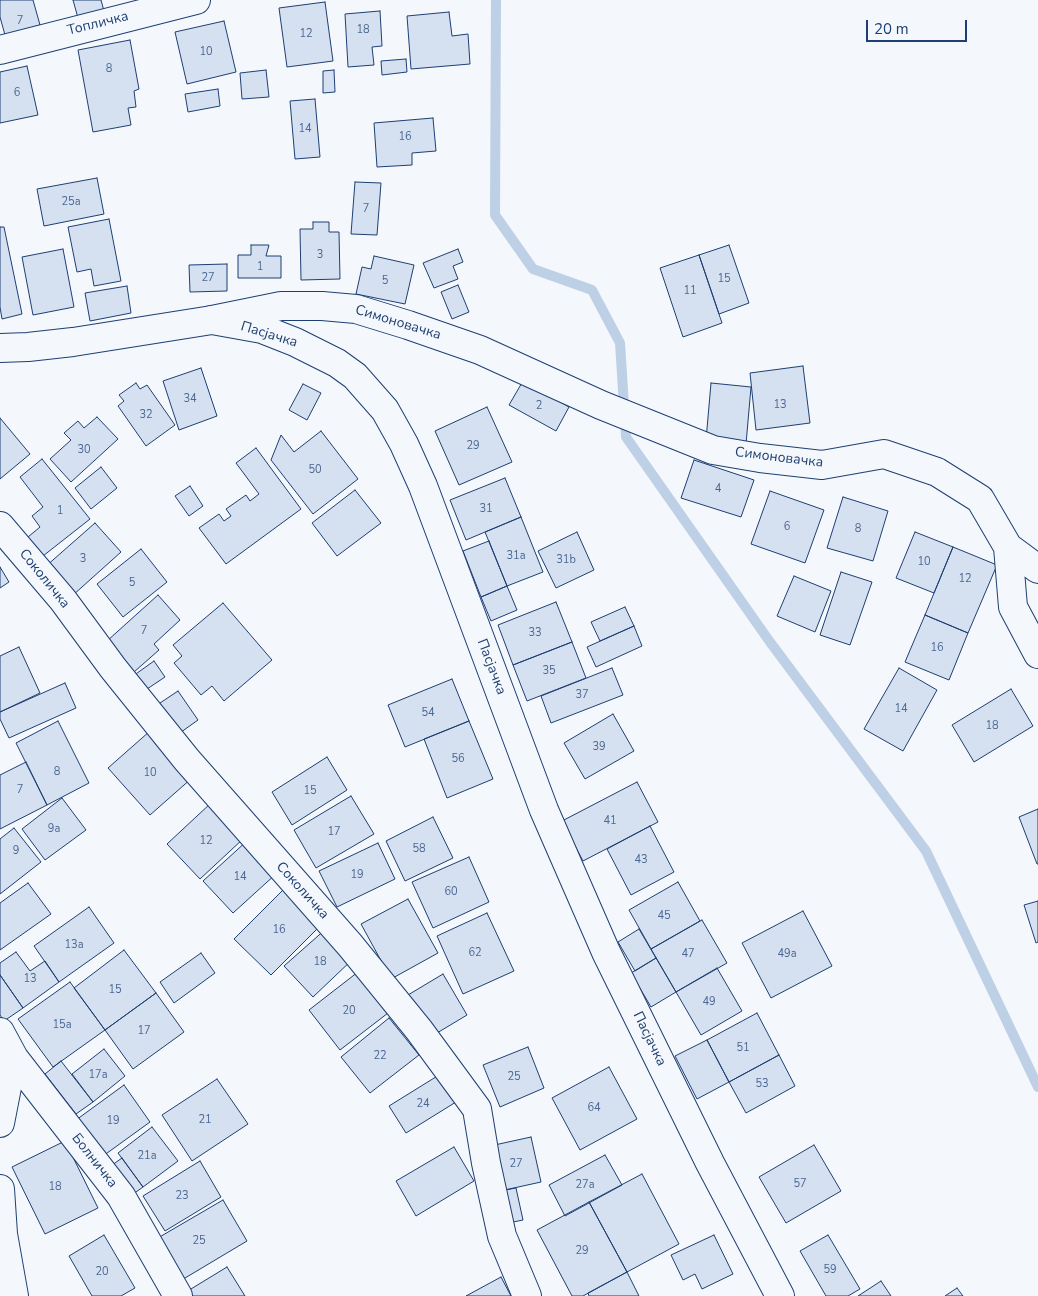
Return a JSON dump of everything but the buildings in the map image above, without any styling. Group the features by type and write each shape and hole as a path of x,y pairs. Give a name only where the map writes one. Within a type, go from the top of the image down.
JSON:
{"street":[{"name":"Топличка","path":"0,50 196,0"},
{"name":"Симоновачка","path":"212,320 281,306 322,306 356,309 480,350 601,405 713,450 822,466 884,454 937,472 980,499 1008,547 1013,607 1038,654"},
{"name":"Пасјачка","path":"0,348 73,342 212,320 262,330 295,342 338,363 355,376 385,410 404,444 423,486 544,810 602,944 710,1163 780,1296"},
{"name":"Соколичка","path":"0,526 62,600 113,668 187,760 350,945 420,1030 477,1109 486,1163 502,1236 527,1296"},
{"path":"1008,547 1038,569"},
{"name":"Болничка","path":"0,1032 14,1058 121,1196 178,1296"},
{"path":"0,1123 14,1058"},
{"path":"0,1189 3,1234 14,1296"}],"waterway":[{"path":"496,0 495,215 533,269 592,290 620,343 626,437 770,642 926,851 1038,1087"}]}
